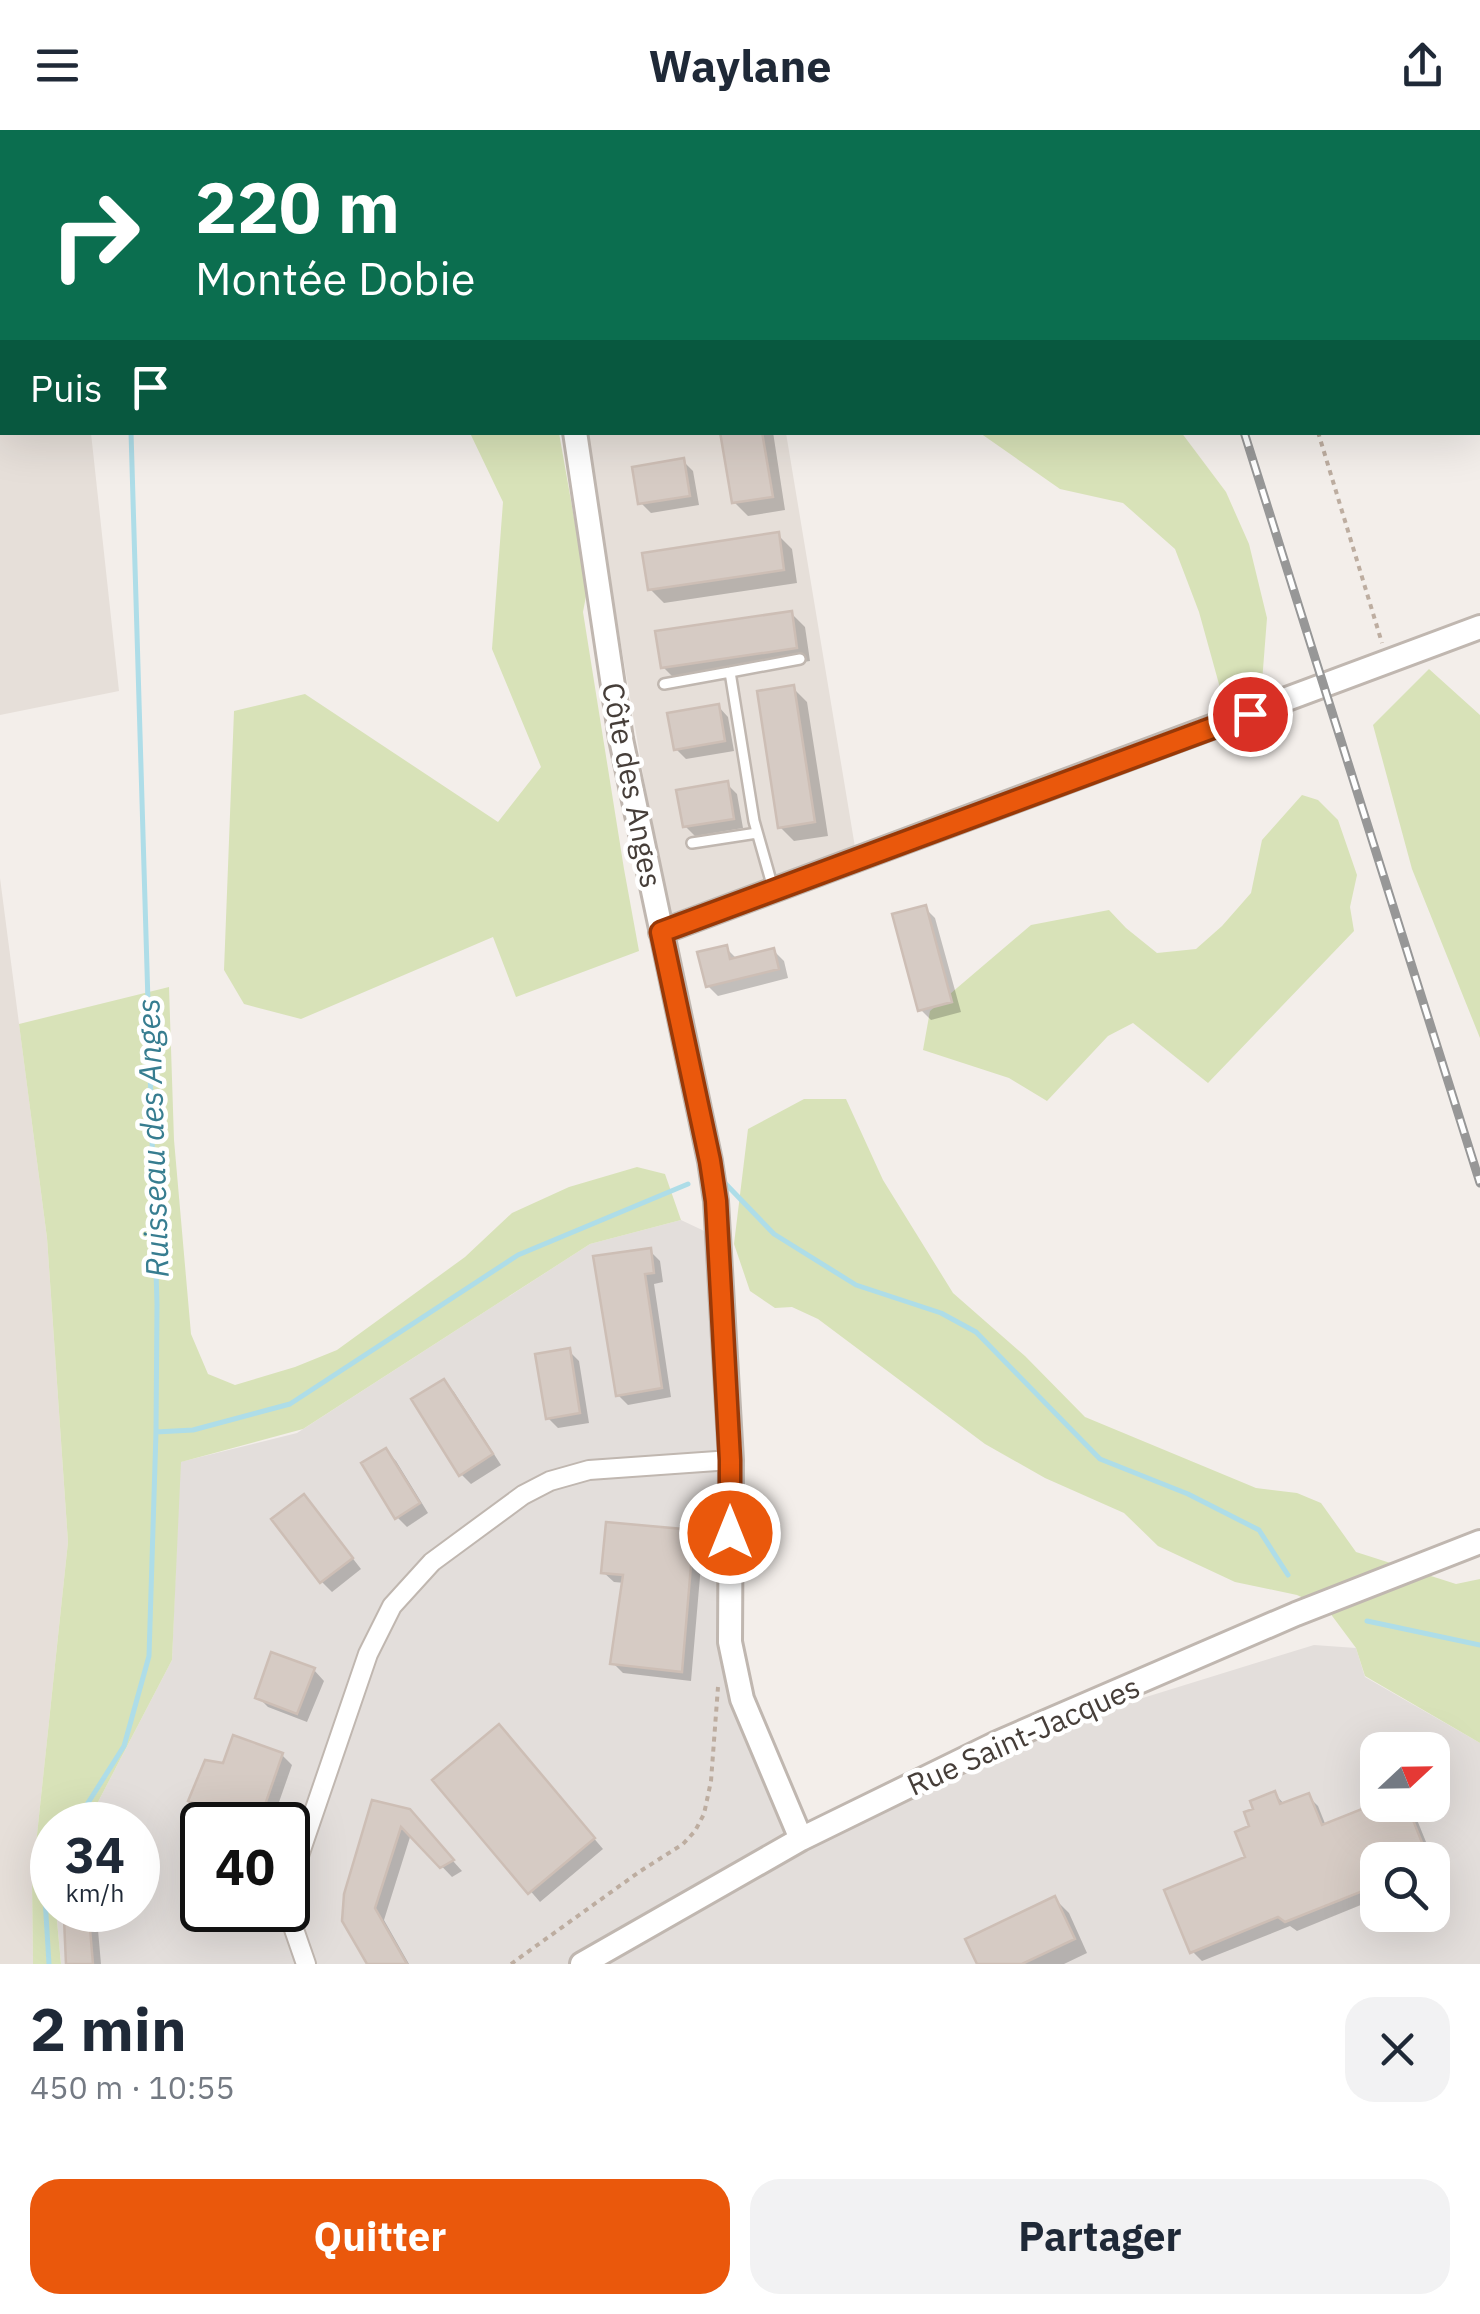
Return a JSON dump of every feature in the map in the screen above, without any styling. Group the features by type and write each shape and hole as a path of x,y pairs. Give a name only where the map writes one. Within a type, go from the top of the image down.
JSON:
{"street":[{"name":"Côte des Anges","path":"575,435 621,739 716,1201 730,1460 730,1642 742,1698 801,1839"},
{"path":"661,932 1480,627"},
{"path":"306,1964 288,1912 291,1879 368,1654 392,1606 432,1562 523,1495 550,1481 589,1470 730,1460"},
{"name":"Rue Saint-Jacques","path":"582,1964 801,1839 997,1744 1296,1614 1480,1542"}],"lane":[{"path":"664,684 800,659"},
{"path":"730,672 757,833 774,890"},
{"path":"692,844 757,833"}],"path":[{"path":"1319,435 1388,663"}],"shaded area":[{"path":"0,435 91,435 119,691 0,715"},
{"path":"585,435 786,435 855,847 667,915"},
{"path":"0,878 47,1238 68,1542 40,1802 30,1802 33,1964 0,1964"},
{"path":"681,1220 719,1238 730,1642 801,1839 997,1743 1314,1645 1356,1648 1365,1677 1480,1743 1480,1964 61,1964 58,1932 160,1932 160,1802 98,1802 172,1660 180,1462 297,1433 590,1244"}],"green space":[{"path":"471,435 559,435 587,591 583,612 639,951 516,997 493,937 301,1019 244,1004 224,970 234,711 305,694 498,822 541,767 492,649 503,502"},
{"path":"983,435 1183,435 1226,492 1249,544 1267,618 1262,682 1236,702 1222,695 1199,612 1175,549 1123,503 1060,489"},
{"path":"1429,669 1480,715 1480,1038 1412,869 1373,725"},
{"path":"1302,795 1318,800 1338,820 1357,875 1350,907 1354,931 1208,1083 1133,1023 1108,1036 1047,1101 1009,1078 923,1050 930,1011 1031,925 1109,910 1157,953 1196,949 1251,893 1262,840"},
{"path":"169,987 174,1140 191,1334 208,1374 235,1385 337,1350 465,1257 512,1213 569,1187 637,1167 665,1174 681,1220 590,1244 303,1429 181,1462 172,1660 98,1802 40,1802 68,1542 47,1238 19,1024"},
{"path":"804,1099 846,1099 883,1180 953,1293 1025,1356 1085,1417 1256,1488 1297,1493 1321,1503 1356,1552 1456,1584 1480,1579 1480,1743 1365,1676 1356,1648 1327,1609 1297,1595 1235,1582 1158,1546 1124,1513 1045,1478 985,1444 818,1319 792,1307 775,1308 750,1291 734,1244 748,1129"},
{"path":"33,1932 58,1932 61,1964 33,1964"}],"building":[{"path":"721,435 763,435 773,497 732,503"},
{"path":"684,458 690,496 638,504 632,467"},
{"path":"779,532 784,570 648,590 642,553"},
{"path":"792,611 797,648 661,668 655,631"},
{"path":"794,685 815,822 778,828 757,691"},
{"path":"719,704 725,741 674,750 667,713"},
{"path":"728,781 734,819 683,827 676,790"},
{"path":"926,905 952,1002 918,1011 892,914"},
{"path":"727,945 730,959 774,948 779,969 706,987 697,952"},
{"path":"651,1248 654,1273 645,1274 662,1388 616,1396 593,1256"},
{"path":"570,1348 580,1413 546,1419 535,1354"},
{"path":"444,1379 493,1454 459,1476 411,1399"},
{"path":"386,1448 420,1503 395,1519 361,1463"},
{"path":"304,1494 353,1558 320,1583 271,1519"},
{"path":"606,1522 694,1530 682,1672 610,1664 623,1575 601,1573"},
{"path":"271,1652 315,1668 297,1714 255,1698"},
{"path":"499,1724 595,1838 528,1894 432,1780"},
{"path":"233,1735 283,1753 266,1802 188,1801 205,1760 223,1763"},
{"path":"1275,1791 1280,1804 1309,1793 1322,1825 1360,1810 1360,1822 1414,1822 1422,1842 1360,1842 1360,1892 1285,1922 1278,1917 1190,1953 1164,1890 1245,1857 1235,1832 1249,1826 1244,1812 1253,1809 1250,1801"},
{"path":"372,1800 410,1809 454,1860 440,1868 401,1827 375,1908 407,1964 367,1964 342,1921 344,1894"},
{"path":"1055,1896 1075,1939 1022,1964 977,1964 965,1939"},
{"path":"65,1932 90,1932 93,1964 66,1964"}],"waterway":[{"name":"Ruisseau des Anges","path":"89,1802 124,1746 149,1656 156,1432 157,1304 131,435"},
{"path":"721,1179 774,1234 856,1285 941,1313 976,1332 1100,1459 1188,1494 1259,1530 1288,1575"},
{"path":"156,1432 193,1430 290,1404 518,1255 688,1184"},
{"path":"1367,1621 1480,1645"},
{"name":"Ruisseau des Anges","path":"47,1932 49,1964"}],"railway":[{"path":"1245,435 1480,1183"}],"route":[{"path":"730,1533 730,1460 716,1201 661,932 1250,714"}]}
